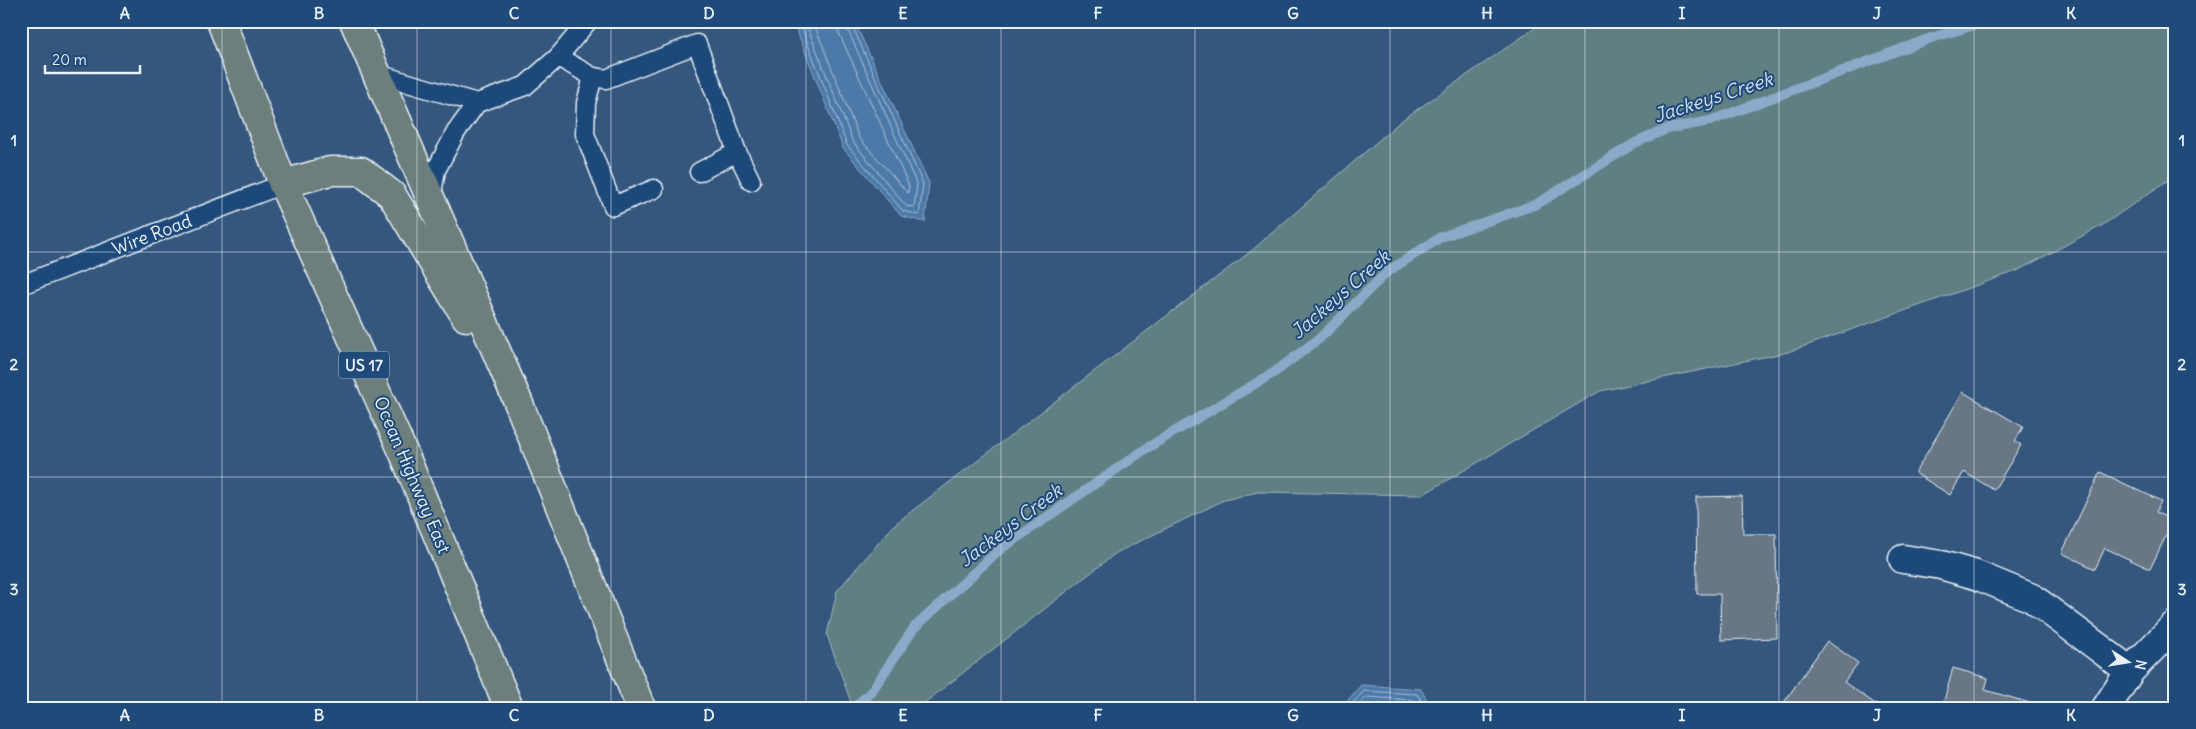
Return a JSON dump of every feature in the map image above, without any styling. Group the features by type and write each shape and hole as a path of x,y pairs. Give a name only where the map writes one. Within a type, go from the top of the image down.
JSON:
{"highway":[{"name":"Ocean Highway East","path":"221,21 283,184 405,456 509,708"},
{"path":"354,21 519,404 641,708"},
{"path":"283,184 330,171 361,171 392,195 519,404"}],"street":[{"path":"1903,559 1941,565 1976,574 2032,598 2130,671"},
{"path":"2106,708 2130,671 2175,625"}],"lane":[{"path":"431,200 436,170 456,132 477,103 525,86 558,57 588,21"},
{"path":"558,57 593,77 606,79 697,44 736,152 751,181"},
{"path":"377,74 477,103"},
{"path":"593,77 586,103 584,134 613,206 654,189"},
{"path":"699,172 736,152"},
{"name":"Wire Road","path":"21,285 283,184"}],"green space":[{"path":"1545,21 2175,21 2175,175 2103,225 2017,271 1788,352 1600,391 1422,495 1258,492 1224,500 1116,553 918,708 853,708 827,635 837,591 895,524 1250,252 1402,120"}],"water":[{"path":"793,21 854,21 929,183 925,222 901,216 843,148"},
{"path":"1361,685 1421,689 1431,708 1341,708"}],"building":[{"path":"1963,392 2023,427 2015,441 2021,445 1994,490 1964,472 1950,495 1915,473"},
{"path":"2100,472 2161,501 2156,512 2173,521 2150,569 2105,548 2095,569 2062,553"},
{"path":"1742,496 1743,534 1776,534 1777,638 1721,640 1720,594 1697,594 1696,497"},
{"path":"1827,641 1858,663 1844,682 1881,708 1780,708"},
{"path":"1953,668 1988,678 1985,690 2030,703 2029,708 1942,708"}],"waterway":[{"name":"Jackeys Creek","path":"854,708 871,692 914,628 998,551 1147,448 1275,372 1320,338 1387,272 1441,237 1537,204 1635,143 1667,129 1710,121 1931,38 1988,21"}]}
